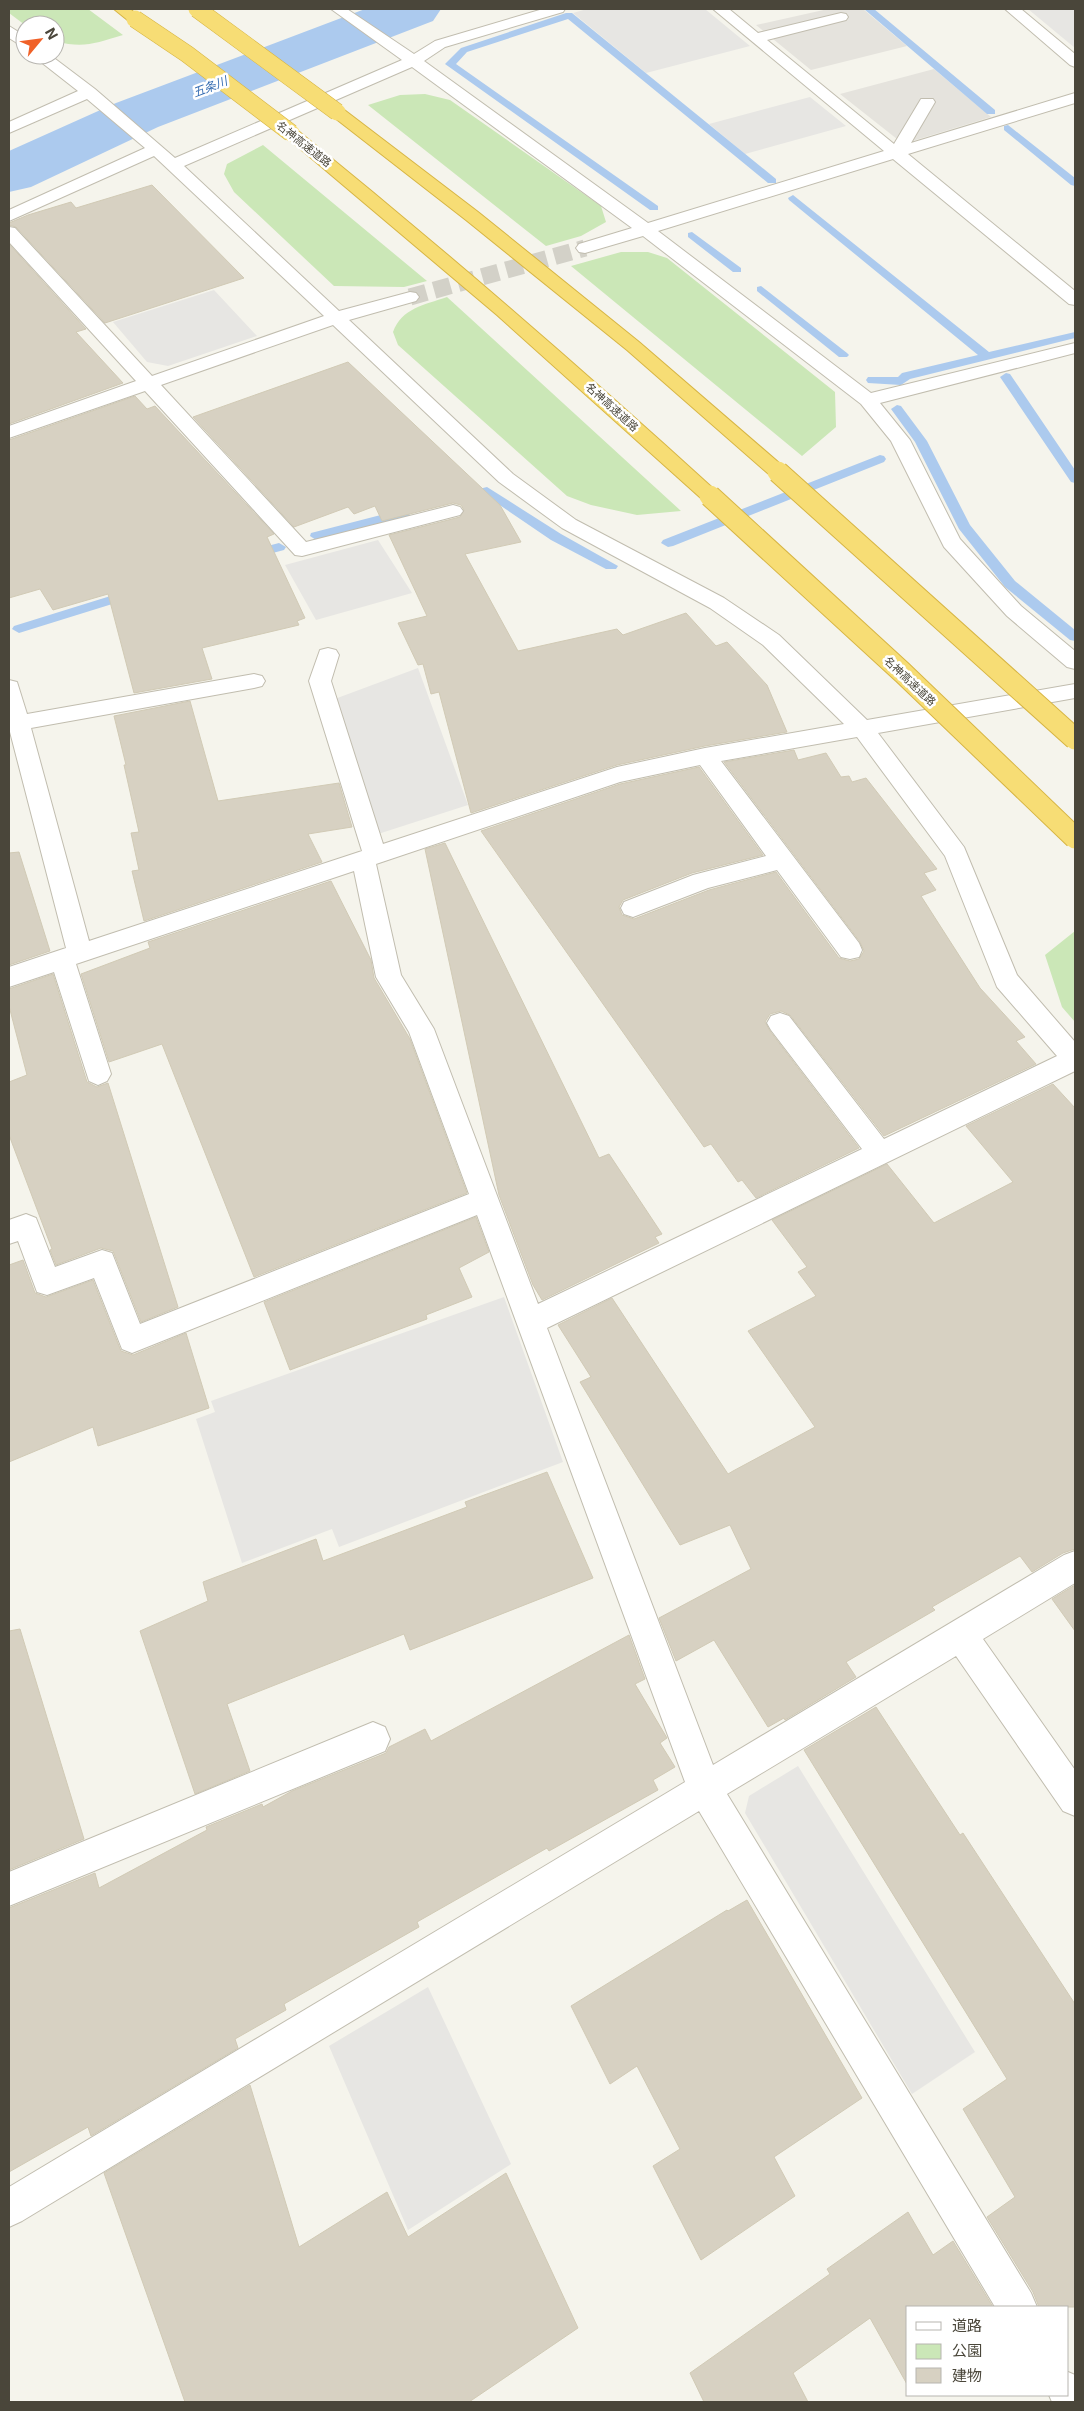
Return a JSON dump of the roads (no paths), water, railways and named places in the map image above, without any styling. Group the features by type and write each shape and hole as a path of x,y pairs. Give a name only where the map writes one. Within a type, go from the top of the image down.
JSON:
{"highway":[{"name":"名神高速道路","path":"121,9 187,54 291,133 416,235 570,368 903,674 1075,838"},
{"path":"197,9 337,112 472,216 633,346 778,472 1075,739"}],"street":[{"path":"338,9 414,60 647,231 868,400 900,440 952,542 1014,610 1075,662"},
{"path":"173,165 414,60 440,44 558,9"},
{"path":"720,9 1075,300"},
{"path":"1012,9 1075,62"},
{"path":"755,38 841,17"},
{"path":"53,65 92,94 151,144 506,478 569,524 717,603 763,635 862,728 956,854 1006,980 1075,1059 530,1322"},
{"path":"9,128 92,94"},
{"path":"585,248 647,231 1075,98"},
{"path":"896,153 927,102"},
{"path":"9,216 151,144"},
{"path":"9,232 302,550 453,511"},
{"path":"9,432 336,318 410,297"},
{"path":"868,400 1075,348"},
{"path":"328,655 320,681 369,857 389,976 421,1030 705,1790 1016,2306"},
{"path":"18,723 254,681"},
{"path":"9,687 98,1074"},
{"path":"9,977 617,774 705,756 1075,691"},
{"path":"705,756 850,950"},
{"path":"634,908 702,881 783,860"},
{"path":"780,1023 880,1153"},
{"path":"9,1232 26,1226 46,1283 102,1262 132,1340 485,1200"},
{"path":"9,2208 1075,1566"},
{"path":"961,1635 1075,1799"},
{"path":"9,1888 373,1739"}],"waterway":[{"name":"五条川","path":"9,174 137,115 414,9"},
{"path":"869,9 991,112"},
{"path":"654,208 450,64 464,50 569,15 772,181"},
{"path":"1008,128 1075,183"},
{"path":"793,198 986,356"},
{"path":"692,235 737,270"},
{"path":"761,289 843,355"},
{"path":"872,380 901,381 906,376 1075,335"},
{"path":"1006,377 1075,479"},
{"path":"897,409 921,441 964,526 1010,584 1075,637"},
{"path":"668,543 880,459"},
{"path":"463,497 487,491 556,537 611,566"},
{"path":"316,536 404,513"},
{"path":"250,555 279,547"},
{"path":"19,629 133,593"}],"tunnel":[{"path":"410,297 585,248"}]}
